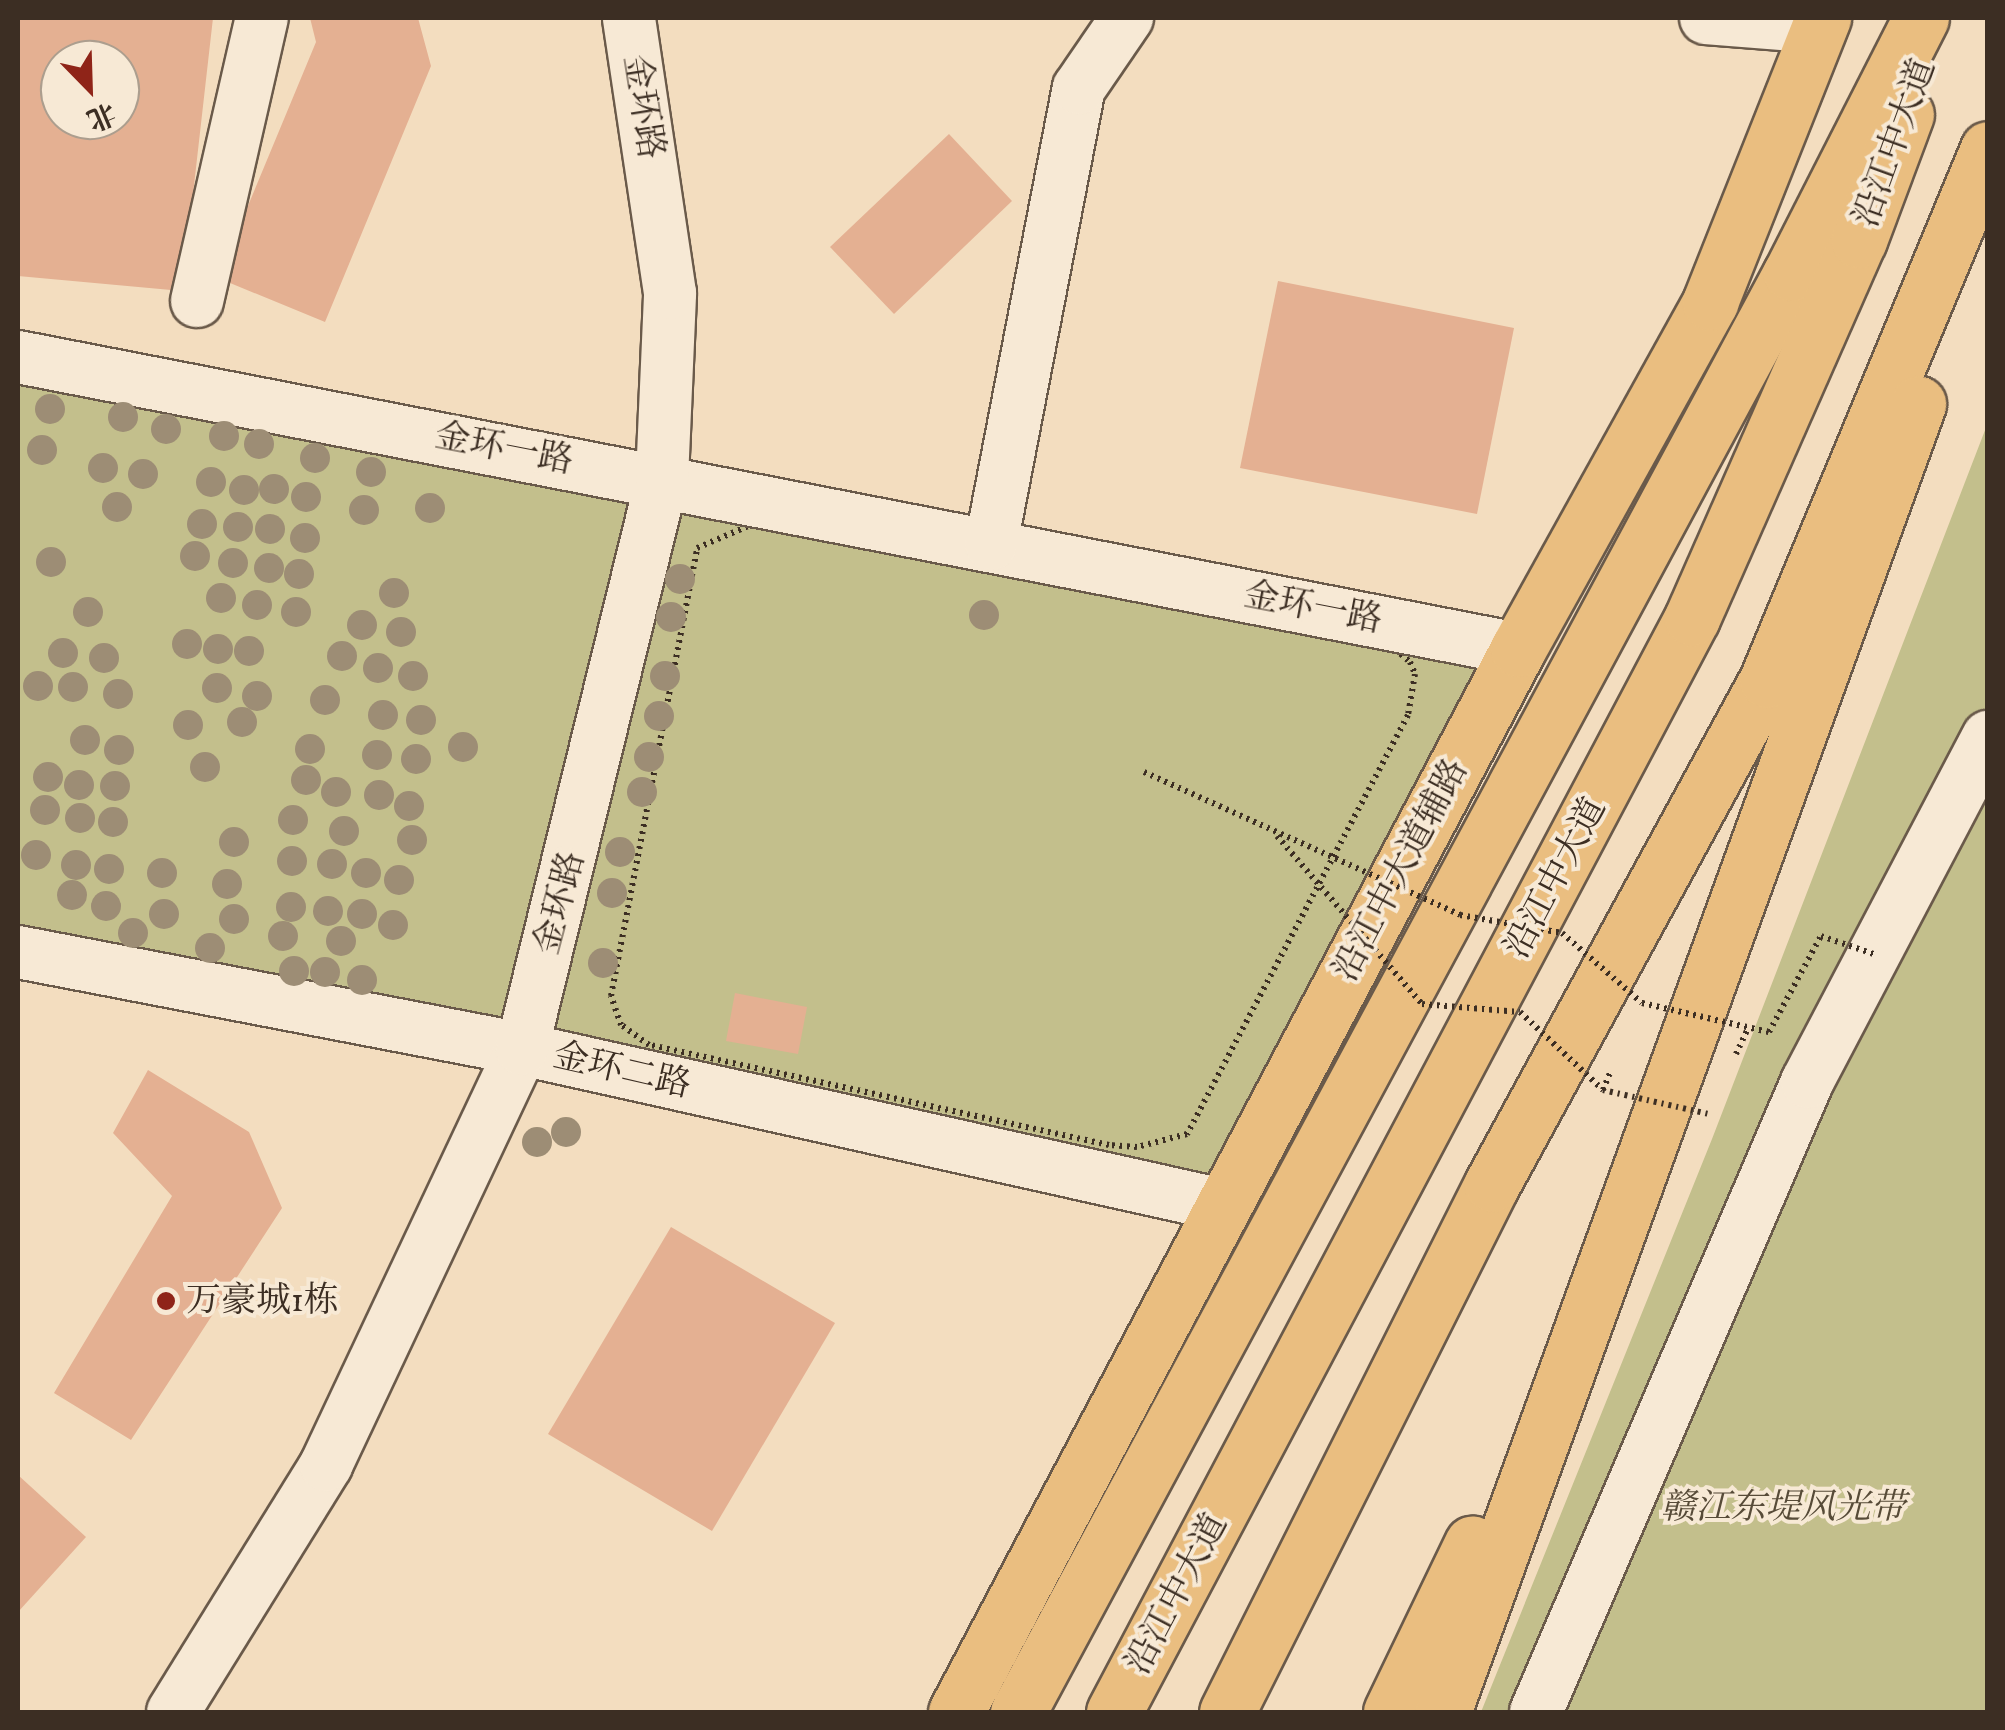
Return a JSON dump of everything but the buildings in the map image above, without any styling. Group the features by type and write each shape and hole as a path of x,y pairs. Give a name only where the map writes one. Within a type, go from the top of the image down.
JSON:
{"main road":[{"path":"1018,1712 1791,274 1921,18"},
{"name":"沿江中大道","path":"1114,1712 1692,618 1859,240 1941,18"},
{"name":"沿江中大道辅路","path":"956,1712 1518,649 1710,302 1822,22"},
{"path":"1227,1712 1492,1184 1766,680 1988,150"},
{"path":"1443,1712 1846,614 1988,201"},
{"path":"1391,1712 1609,1260"}],"street":[{"path":"198,302 262,18"},
{"name":"金环路","path":"174,1712 326,1465 522,1049 662,479 670,293 629,18"},
{"path":"991,544 1078,88 1127,18"},
{"path":"1706,18 1822,22"},
{"name":"金环一路","path":"18,358 662,479 1518,649"},
{"path":"1536,1712 1808,1082 1988,738"},
{"name":"金环二路","path":"18,952 522,1049 1222,1205"}],"path":[{"path":"750,525 893,547 1395,649 1415,674 1408,716 1200,1118 1168,1142 1108,1145 649,1045 621,1024 612,996 697,548 750,525"},
{"path":"1144,772 1460,915 1562,933 1642,1004 1769,1032 1822,936 1874,954"},
{"path":"1275,834 1422,1004 1520,1012 1603,1090 1709,1114"},
{"path":"1732,1062 1748,1028"},
{"path":"1702,1131 1717,1097"}],"green space":[{"path":"18,375 1492,653 1207,1185 18,939"},
{"name":"赣江东堤风光带","path":"1987,425 1987,1712 1481,1712 1712,1139"}],"place":[{"name":"万豪城1栋","path":"166,1301"}]}
